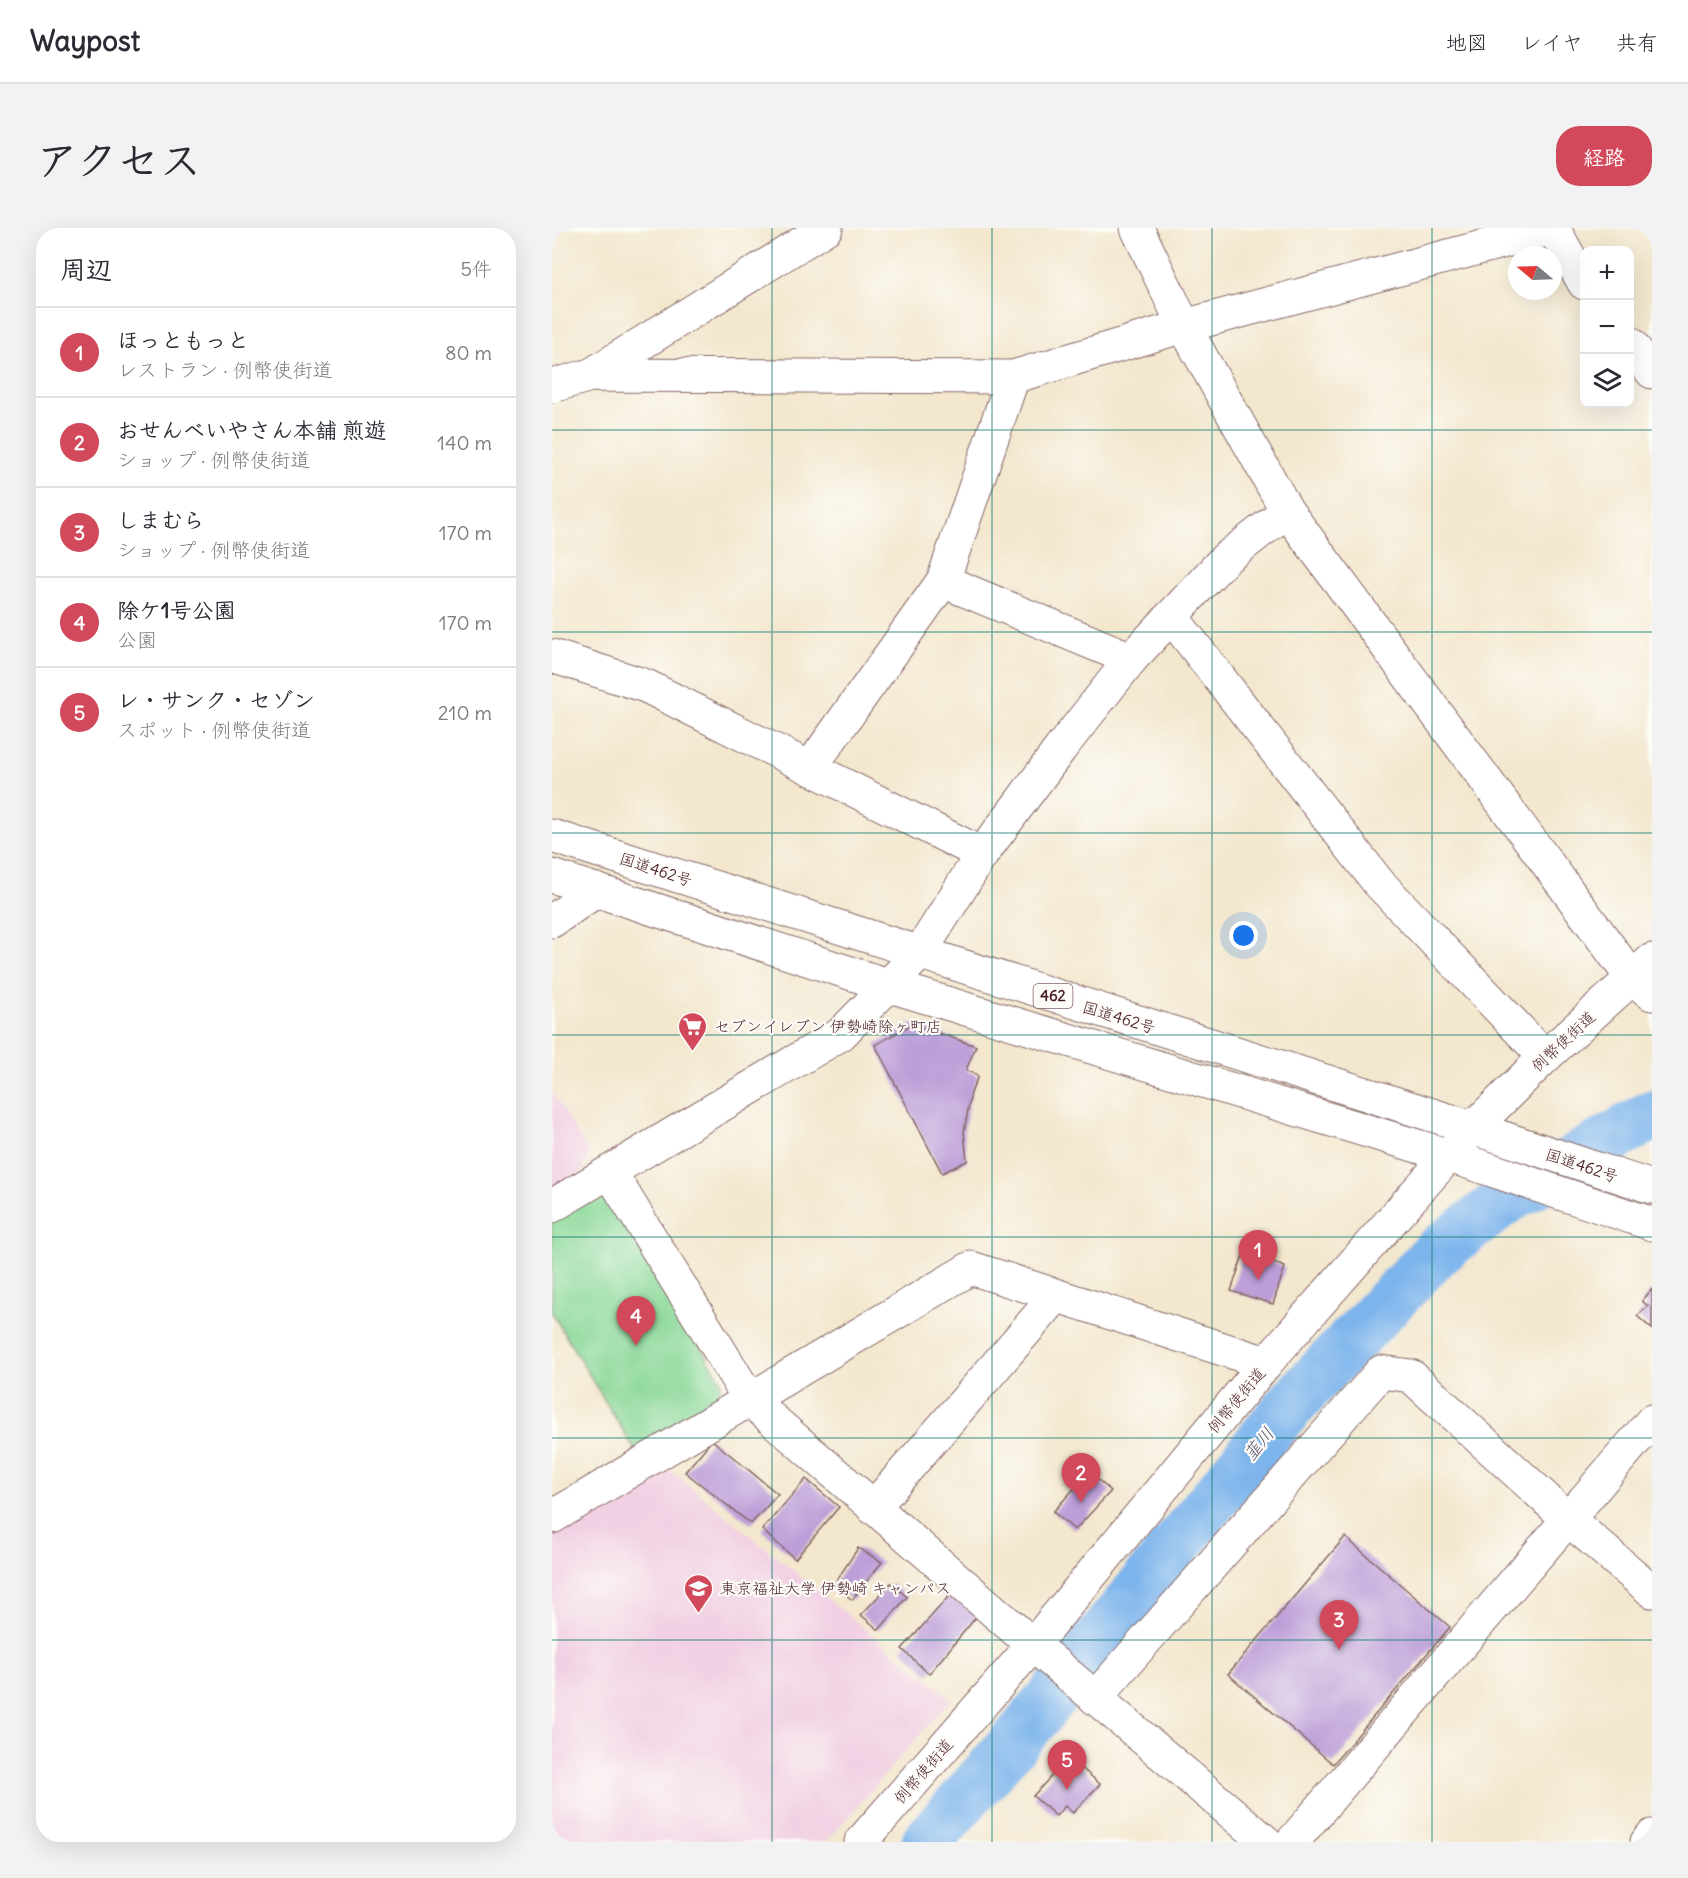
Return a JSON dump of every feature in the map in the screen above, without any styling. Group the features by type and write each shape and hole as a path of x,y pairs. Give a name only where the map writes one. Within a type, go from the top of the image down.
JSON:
{"main road":[{"path":"591,375 826,228"},
{"path":"1137,228 1184,326 1287,511 1645,977"},
{"path":"552,386 591,375 1013,377 1184,326 1553,228 1580,276"},
{"path":"1634,349 1652,372"},
{"path":"810,768 943,581 1013,377"},
{"path":"552,1206 841,1034 919,954 982,854 1131,659 1225,559 1287,511"},
{"path":"943,581 1131,659"},
{"path":"1172,616 1378,882 1545,1057"},
{"path":"552,656 646,686 982,854"},
{"name":"国道462号","path":"552,836 1652,1187"},
{"name":"国道462号","path":"552,876 887,985 1450,1156 1652,1224"},
{"path":"552,921 597,890"},
{"name":"例幣使街道","path":"861,1842 1033,1645 1266,1364 1473,1128 1545,1057 1645,977"},
{"path":"610,1172 750,1400 873,1508 1266,1842"},
{"path":"552,1517 971,1268 1266,1364"},
{"path":"873,1508 1056,1296"},
{"path":"1095,1698 1381,1371 1411,1376 1568,1519 1652,1591"},
{"path":"1292,1842 1652,1422"},
{"path":"1647,1842 1652,1836"}],"shaded area":[{"path":"552,1092 589,1153 582,1173 552,1190"},
{"name":"東京福祉大学 伊勢崎 キャンパス","path":"662,1464 951,1699 826,1842 552,1842 552,1530"}],"green space":[{"path":"593,1194 609,1198 721,1380 718,1400 637,1454 552,1313 552,1219"}],"building":[{"path":"912,1024 976,1046 966,1070 978,1076 971,1093 964,1132 967,1161 942,1173 875,1045"},
{"path":"1244,1252 1285,1267 1273,1304 1231,1291"},
{"path":"1652,1289 1652,1329 1637,1316 1648,1306 1642,1301"},
{"path":"712,1440 778,1494 751,1524 685,1472"},
{"path":"1089,1472 1111,1491 1075,1530 1053,1512"},
{"path":"806,1479 839,1507 795,1559 762,1530"},
{"path":"1345,1537 1450,1627 1333,1764 1228,1674"},
{"path":"858,1548 882,1562 852,1600 834,1584"},
{"path":"891,1583 907,1597 879,1630 861,1615"},
{"path":"950,1595 977,1616 929,1674 902,1649"},
{"path":"1069,1757 1100,1784 1073,1813 1065,1806 1056,1816 1033,1796"}],"waterway":[{"name":"韮川","path":"927,1842 1025,1730 1292,1403 1437,1252 1505,1200 1652,1115"}],"place":[{"name":"セブンイレブン 伊勢崎除ヶ町店","path":"693,1052"},
{"name":"ほっともっと","path":"1258,1280"},
{"name":"除ケ1号公園","path":"636,1346"},
{"name":"おせんベいやさん本舗 煎遊","path":"1081,1503"},
{"name":"東京福祉大学 伊勢崎 キャンパス","path":"699,1614"},
{"name":"しまむら","path":"1339,1650"},
{"name":"レ・サンク・セゾン","path":"1067,1790"}]}
